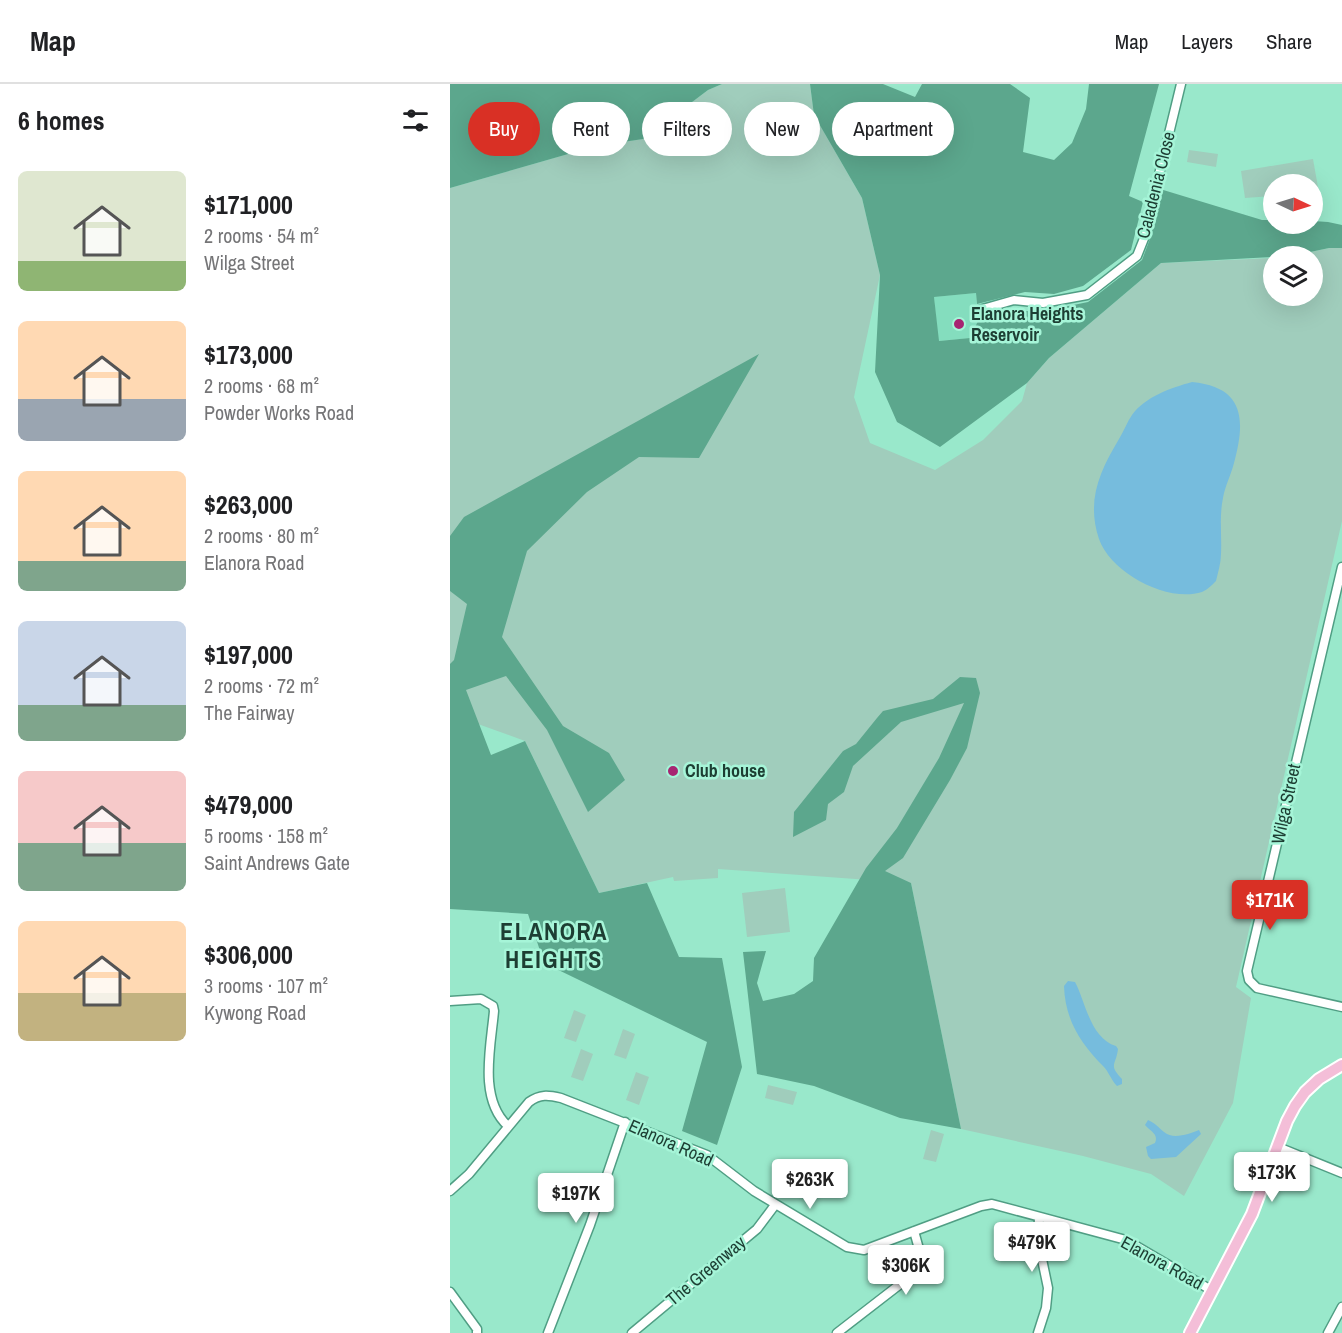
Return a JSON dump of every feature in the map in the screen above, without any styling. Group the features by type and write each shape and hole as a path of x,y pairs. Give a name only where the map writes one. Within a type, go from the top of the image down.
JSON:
{"main road":[{"path":"1190,1333 1252,1214 1287,1121 1305,1092 1319,1079 1342,1065"}],"street":[{"name":"Caladenia Close","path":"979,310 1014,300 1043,303 1088,295 1137,256 1147,231 1181,84"},
{"name":"Wilga Street","path":"1342,567 1247,971 1249,980 1257,987 1342,1007"},
{"path":"450,1001 482,999 493,1006 489,1066 491,1090 495,1108 507,1126"},
{"name":"Elanora Road","path":"450,1191 469,1174 529,1102 547,1095 625,1122 707,1155 775,1205 848,1247 864,1250 981,1206 992,1204 1126,1240 1211,1290"},
{"path":"548,1333 590,1225 625,1122"},
{"path":"1278,1147 1342,1173"},
{"name":"The Greenway","path":"632,1333 757,1229 775,1205"},
{"path":"1038,1333 1046,1308 1048,1288 1038,1240 1039,1218"},
{"path":"837,1333 912,1275 919,1249 914,1231"},
{"path":"450,1292 477,1331 486,1333"},
{"path":"1328,1333 1342,1307"}],"shaded area":[{"path":"450,84 722,84 708,90 692,102 642,102 642,139 630,141 630,102 552,102 552,156 561,156 450,188"},
{"path":"722,84 810,84 812,102 744,102 744,156 820,156 820,125 832,146 832,156 838,156 862,198 880,275 854,397 870,443 935,470 983,440 1022,401 1027,383 1049,358 1161,263 1263,258 1263,306 1323,306 1323,249 1342,248 1342,521 1236,987 1251,998 1233,1103 1184,1196 1151,1174 1083,1156 961,1129 911,883 718,869 718,878 674,881 673,877 599,893 525,741 478,724 450,751 450,188 561,156 630,156 630,141 642,139 642,156 732,156 732,102 692,102 708,90"},
{"path":"810,84 883,84 915,97 922,84 1010,84 1030,98 1023,152 1054,160 1072,143 1086,109 1089,84 1159,84 1129,196 1143,202 1131,250 1083,286 1054,294 1025,292 977,304 976,293 934,297 939,341 970,338 978,321 1008,311 1044,311 1088,302 1142,260 1151,236 1160,189 1263,220 1263,234 1323,234 1323,222 1342,225 1342,248 1263,246 1263,258 1161,263 1049,358 1027,383 940,447 897,422 875,372 880,275 862,198 838,156 954,156 954,102 832,102 832,146 820,125 820,102 812,102"},
{"path":"1189,150 1218,154 1216,167 1187,162"},
{"path":"1313,159 1316,174 1263,174 1263,197 1245,198 1241,171"},
{"path":"976,293 978,321 971,338 938,341 934,297"},
{"path":"759,354 699,458 639,457 587,492 527,551 502,637 563,726 609,753 625,780 588,812 547,730 506,676 466,690 491,755 525,741 599,893 647,883 679,957 722,958 742,1067 717,1145 682,1131 707,1042 544,963 528,914 450,909 450,664 454,660 467,604 450,591 450,536 464,517"},
{"path":"960,677 976,678 980,693 967,748 903,858 885,871 911,883 961,1129 900,1118 814,1086 757,1074 743,952 766,951 757,983 763,1001 794,994 813,981 814,958 866,868 897,828 939,758 964,703 901,722 853,766 844,792 828,804 826,820 793,837 794,812 843,751 856,744 883,711 933,699"},
{"path":"785,888 790,932 747,937 742,893"},
{"path":"574,1010 586,1015 576,1042 564,1038"},
{"path":"623,1029 635,1034 626,1059 614,1055"},
{"path":"581,1049 593,1054 583,1081 571,1077"},
{"path":"636,1072 649,1077 639,1105 626,1100"},
{"path":"768,1085 797,1092 793,1105 765,1098"},
{"path":"931,1130 944,1134 936,1162 923,1159"}],"water":[{"path":"1192,382 1209,385 1231,398 1240,419 1240,432 1222,505 1221,557 1216,581 1202,592 1188,594 1157,589 1128,574 1115,563 1099,539 1094,511 1101,474 1132,415 1152,398 1167,390"},
{"path":"1068,981 1075,982 1095,1029 1118,1049 1114,1067 1122,1079 1122,1084 1117,1086 1115,1084 1075,1030 1065,998 1064,986"},
{"path":"1148,1120 1172,1136 1199,1130 1201,1134 1176,1157 1151,1159 1146,1147 1155,1143 1156,1137 1145,1125"}],"place":[{"name":"Elanora Heights Reservoir","path":"959,324"},
{"name":"Club house","path":"673,771"}],"district":[{"name":"ELANORA HEIGHTS","path":"554,946"}]}
